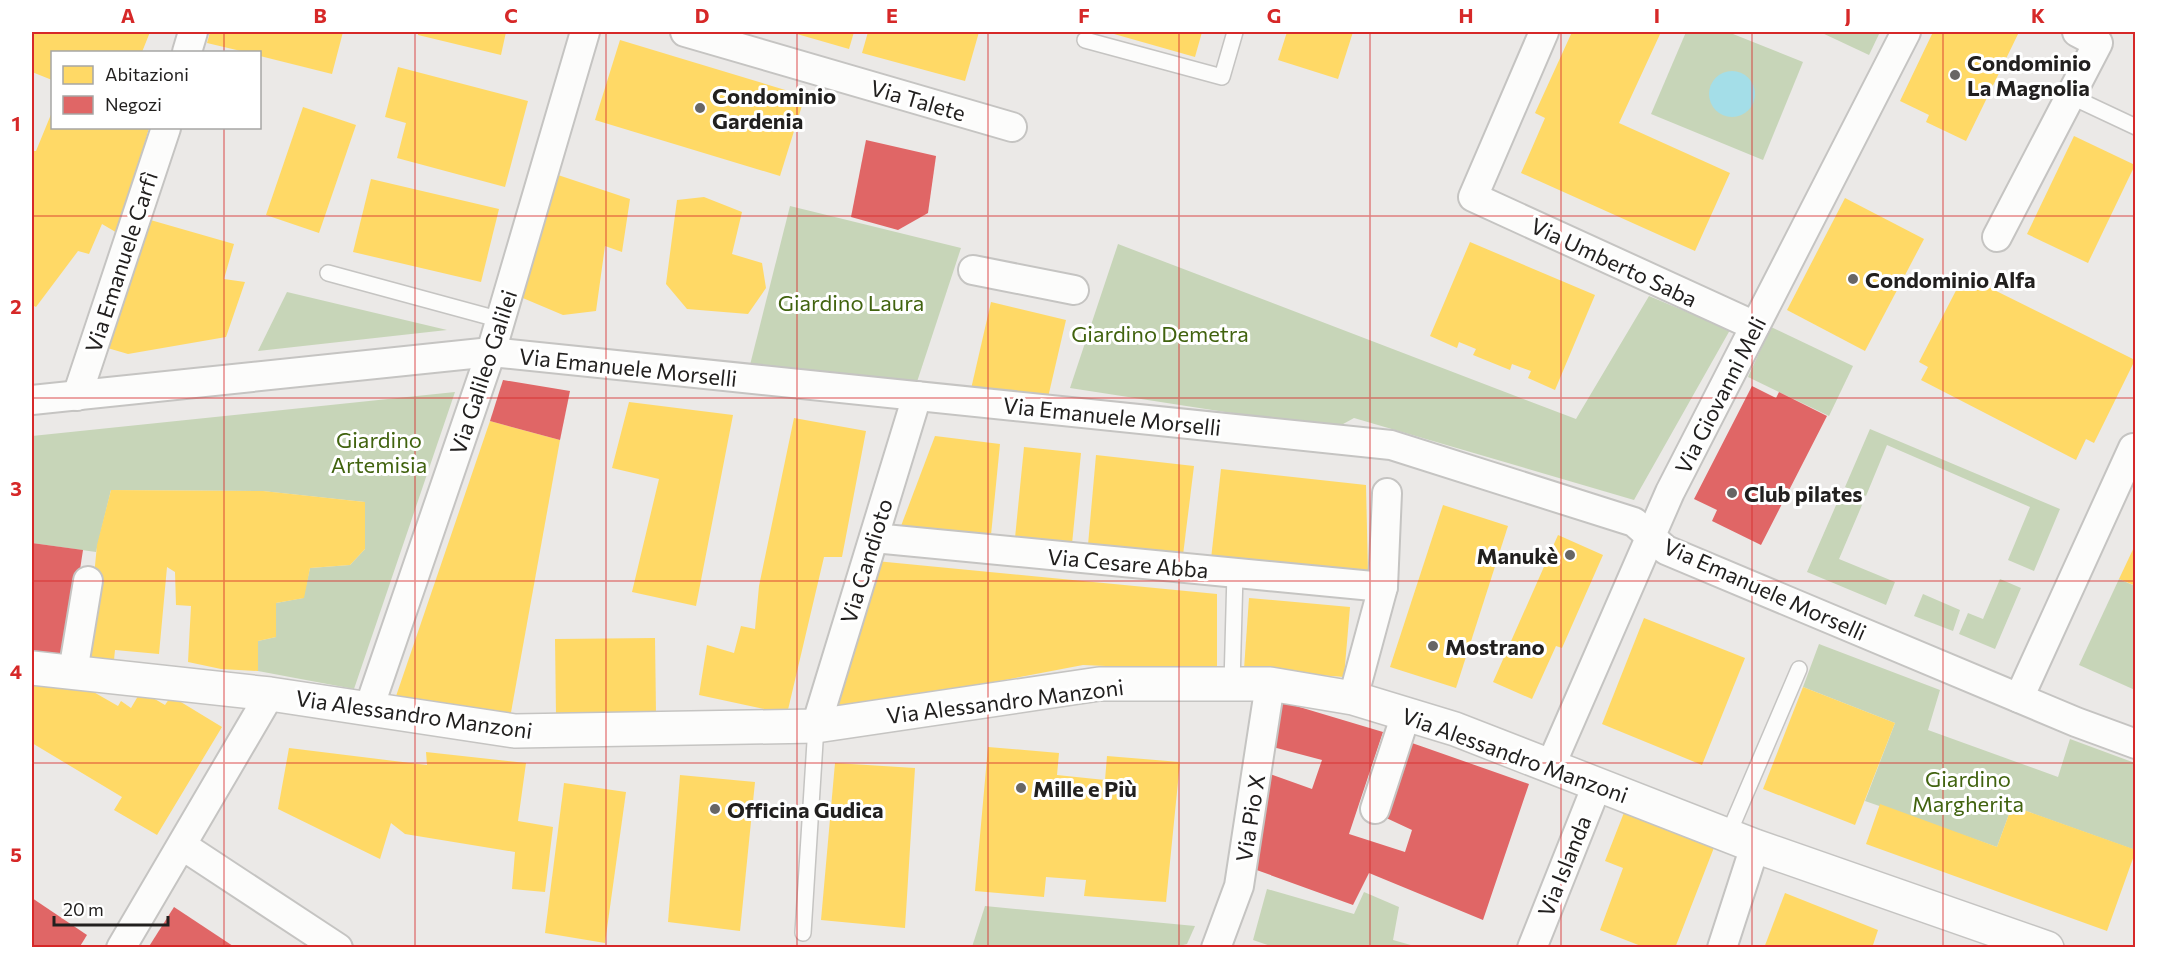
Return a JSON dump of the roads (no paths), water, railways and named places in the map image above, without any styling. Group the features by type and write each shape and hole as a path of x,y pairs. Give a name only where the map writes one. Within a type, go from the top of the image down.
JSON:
{"street":[{"path":"187,51 193,32"},
{"name":"Via Galileo Galilei","path":"369,708 491,352 585,32"},
{"name":"Via Talete","path":"685,32 1012,127"},
{"name":"Via Umberto Saba","path":"1544,32 1473,197 1755,326"},
{"name":"Via Giovanni Meli","path":"1550,766 1670,492 1906,32"},
{"path":"1997,237 2098,43 2077,32"},
{"name":"Via Emanuele Carfì","path":"76,396 165,129"},
{"path":"973,270 1074,290"},
{"name":"Via Emanuele Morselli","path":"32,400 491,352 1391,445 1634,522 1666,550 2019,698 2136,744"},
{"name":"Via Candioto","path":"816,726 917,396"},
{"path":"2019,698 2133,448"},
{"path":"1353,698 1383,587 1387,493"},
{"name":"Via Cesare Abba","path":"874,538 1383,587"},
{"path":"73,672 88,581"},
{"name":"Via Alessandro Manzoni","path":"32,668 270,694 515,731 816,726 1099,684 1270,684 1353,698 1455,729 1742,841 2047,948"},
{"name":"Via Pio X","path":"1216,948 1239,886 1270,684"},
{"path":"121,948 183,846 270,694"},
{"path":"1375,809 1406,714"},
{"name":"Via Islanda","path":"1532,948 1597,785"},
{"path":"1722,948 1742,841"},
{"path":"183,846 338,948"}],"lane":[{"path":"1085,40 1222,77 1235,32"},
{"path":"2070,96 2136,127"},
{"path":"328,273 501,320"},
{"path":"1232,684 1235,573"},
{"path":"1742,841 1799,669"},
{"path":"803,933 816,726"}],"water":[{"path":"1732,71 1741,72 1749,77 1754,85 1754,103 1749,111 1741,116 1732,117 1723,116 1715,111 1710,103 1709,94 1710,85 1715,77 1723,72"}],"place":[{"name":"Condominio La Magnolia","path":"1955,75"},
{"name":"Condominio Gardenia","path":"700,108"},
{"name":"Condominio Alfa","path":"1853,279"},
{"name":"Club pilates","path":"1732,493"},
{"name":"Manukè","path":"1570,555"},
{"name":"Mostrano","path":"1433,646"},
{"name":"Mille e Più","path":"1021,788"},
{"name":"Officina Gudica","path":"715,809"}],"park label":[{"name":"Giardino Laura","path":"851,302"},
{"name":"Giardino Demetra","path":"1160,333"},
{"name":"Giardino Artemisia","path":"379,452"},
{"name":"Giardino Margherita","path":"1968,790"}]}
